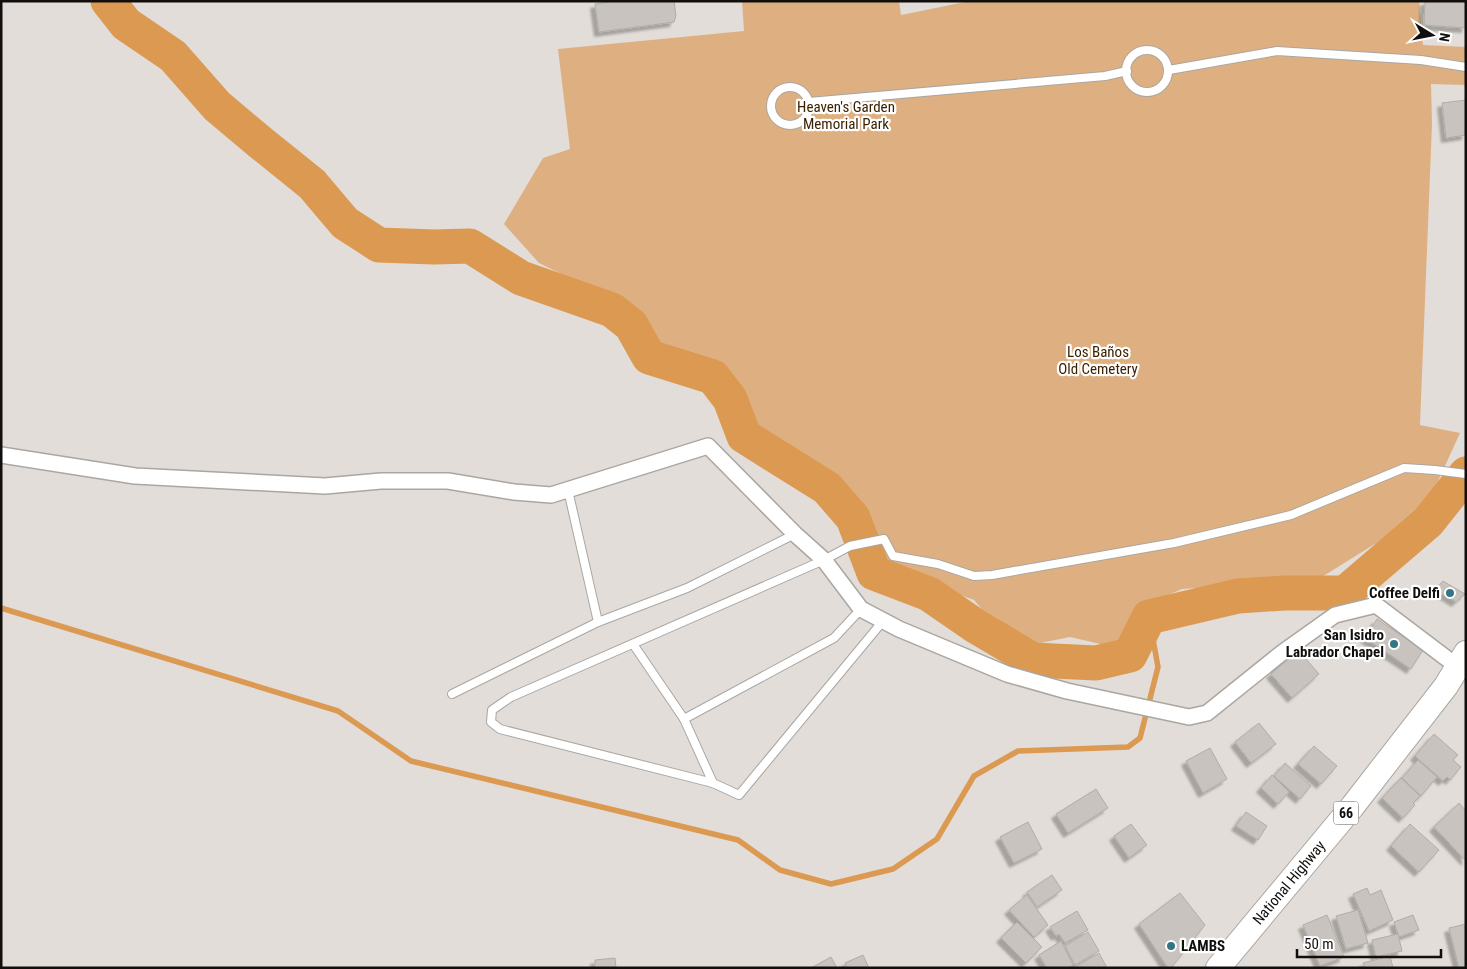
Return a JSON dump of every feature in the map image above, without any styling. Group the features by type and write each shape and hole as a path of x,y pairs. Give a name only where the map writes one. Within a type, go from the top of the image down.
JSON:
{"main road":[{"name":"National Highway","path":"1218,968 1352,807 1446,686 1462,660"}],"street":[{"path":"1,455 135,476 325,486 381,481 448,481 514,492 551,495 708,446 794,534 824,560 861,609 899,629 1007,674 1068,691 1189,717 1207,713 1283,652 1335,615 1376,604 1462,660"}],"lane":[{"path":"1147,50 1153,50 1164,58 1169,70 1164,84 1152,91 1144,92 1132,85 1127,71 1130,59 1140,51 1147,50"},
{"path":"1169,70 1277,52 1421,60 1466,66"},
{"path":"809,102 1105,76 1127,71"},
{"path":"792,86 803,91 809,102 807,115 803,120 792,125 785,124 775,117 771,106 779,89 792,86"},
{"path":"884,621 739,795 712,783 500,729 491,722 492,710 512,697 824,560 850,546 884,539 893,556 938,564 974,576 992,575 1174,543 1291,515 1404,468 1464,474"},
{"path":"568,490 598,622"},
{"path":"452,694 598,622 687,588 794,534"},
{"path":"684,719 834,638 861,609"},
{"path":"632,644 684,719 712,783"}],"green space":[{"path":"742,1 899,1 901,15 970,1 1419,1 1423,45 1466,47 1466,85 1431,84 1432,124 1420,425 1460,433 1423,514 1317,580 1182,589 1148,604 1122,649 1070,637 1040,643 1006,637 974,600 883,567 851,496 750,431 736,384 655,349 622,304 539,263 504,224 543,158 570,149 558,49 744,31"}],"building":[{"path":"614,1 674,1 676,16 674,22 599,32 595,4"},
{"path":"1425,1 1466,1 1466,28 1424,25"},
{"path":"1466,100 1466,135 1446,138 1442,103"},
{"name":"Coffee Delfi","path":"1443,581 1465,594 1456,602 1434,591"},
{"name":"San Isidro Labrador Chapel","path":"1377,619 1423,650 1411,669 1365,638"},
{"path":"1298,650 1319,674 1292,698 1271,674"},
{"path":"1259,723 1276,744 1251,763 1235,742"},
{"path":"1434,734 1458,755 1453,760 1461,767 1450,780 1447,777 1443,781 1415,756"},
{"path":"1314,746 1337,766 1321,784 1298,764"},
{"path":"1210,748 1227,779 1203,793 1186,761"},
{"path":"1418,760 1437,777 1421,796 1402,778"},
{"path":"1285,763 1311,786 1300,799 1274,776"},
{"path":"1272,775 1289,792 1278,804 1261,788"},
{"path":"1401,778 1420,796 1413,803 1415,805 1403,818 1382,798"},
{"path":"1096,789 1108,808 1068,833 1056,814"},
{"path":"1459,803 1466,811 1466,861 1434,827"},
{"path":"1246,812 1267,826 1258,840 1236,826"},
{"path":"1028,822 1042,849 1014,863 1000,837"},
{"path":"1131,824 1147,845 1129,858 1114,836"},
{"path":"1410,824 1439,850 1419,872 1391,846"},
{"path":"1052,875 1062,890 1037,907 1027,892"},
{"path":"1367,888 1370,895 1381,890 1393,920 1369,931 1353,894"},
{"name":"LAMBS","path":"1180,893 1205,925 1171,968 1168,968 1139,924"},
{"path":"1027,895 1048,925 1034,937 1009,910"},
{"path":"1358,910 1368,943 1346,949 1336,916"},
{"path":"1077,911 1088,930 1065,943 1059,934 1056,936 1050,927"},
{"path":"1327,915 1344,957 1320,966 1303,925"},
{"path":"1413,915 1419,930 1399,937 1394,922"},
{"path":"1017,922 1042,947 1026,963 1001,938"},
{"path":"1466,924 1466,968 1459,968 1449,928"},
{"path":"1088,932 1099,951 1075,965 1065,946"},
{"path":"1398,934 1402,951 1376,957 1372,940"},
{"path":"1061,941 1073,965 1068,968 1047,968 1039,955"},
{"path":"1099,953 1107,968 1078,968 1077,966"},
{"path":"863,955 869,968 847,968 845,963"},
{"path":"1390,956 1393,968 1365,968 1363,963"},
{"path":"831,957 837,968 811,968"},
{"path":"615,958 616,968 595,968 595,960"}],"waterway":[{"path":"108,1 126,24 173,56 217,106 312,184 345,223 379,245 470,246 521,278 612,310 631,325 649,357 713,377 730,399 744,436 827,488 853,518 874,573 929,594 977,627 1033,660 1096,663 1130,655 1149,617 1238,596 1284,593 1345,593 1428,522 1466,474"},
{"path":"1,608 338,711 411,761 738,840 780,870 831,884 893,869 937,839 974,776 1018,751 1128,747 1140,738 1158,667 1149,617"}],"place":[{"name":"Coffee Delfi","path":"1450,593"},
{"name":"San Isidro Labrador Chapel","path":"1394,644"},
{"name":"LAMBS","path":"1171,946"}],"park label":[{"name":"Heaven's Garden Memorial Park","path":"846,116"},
{"name":"Los Baños Old Cemetery","path":"1098,360"}]}
